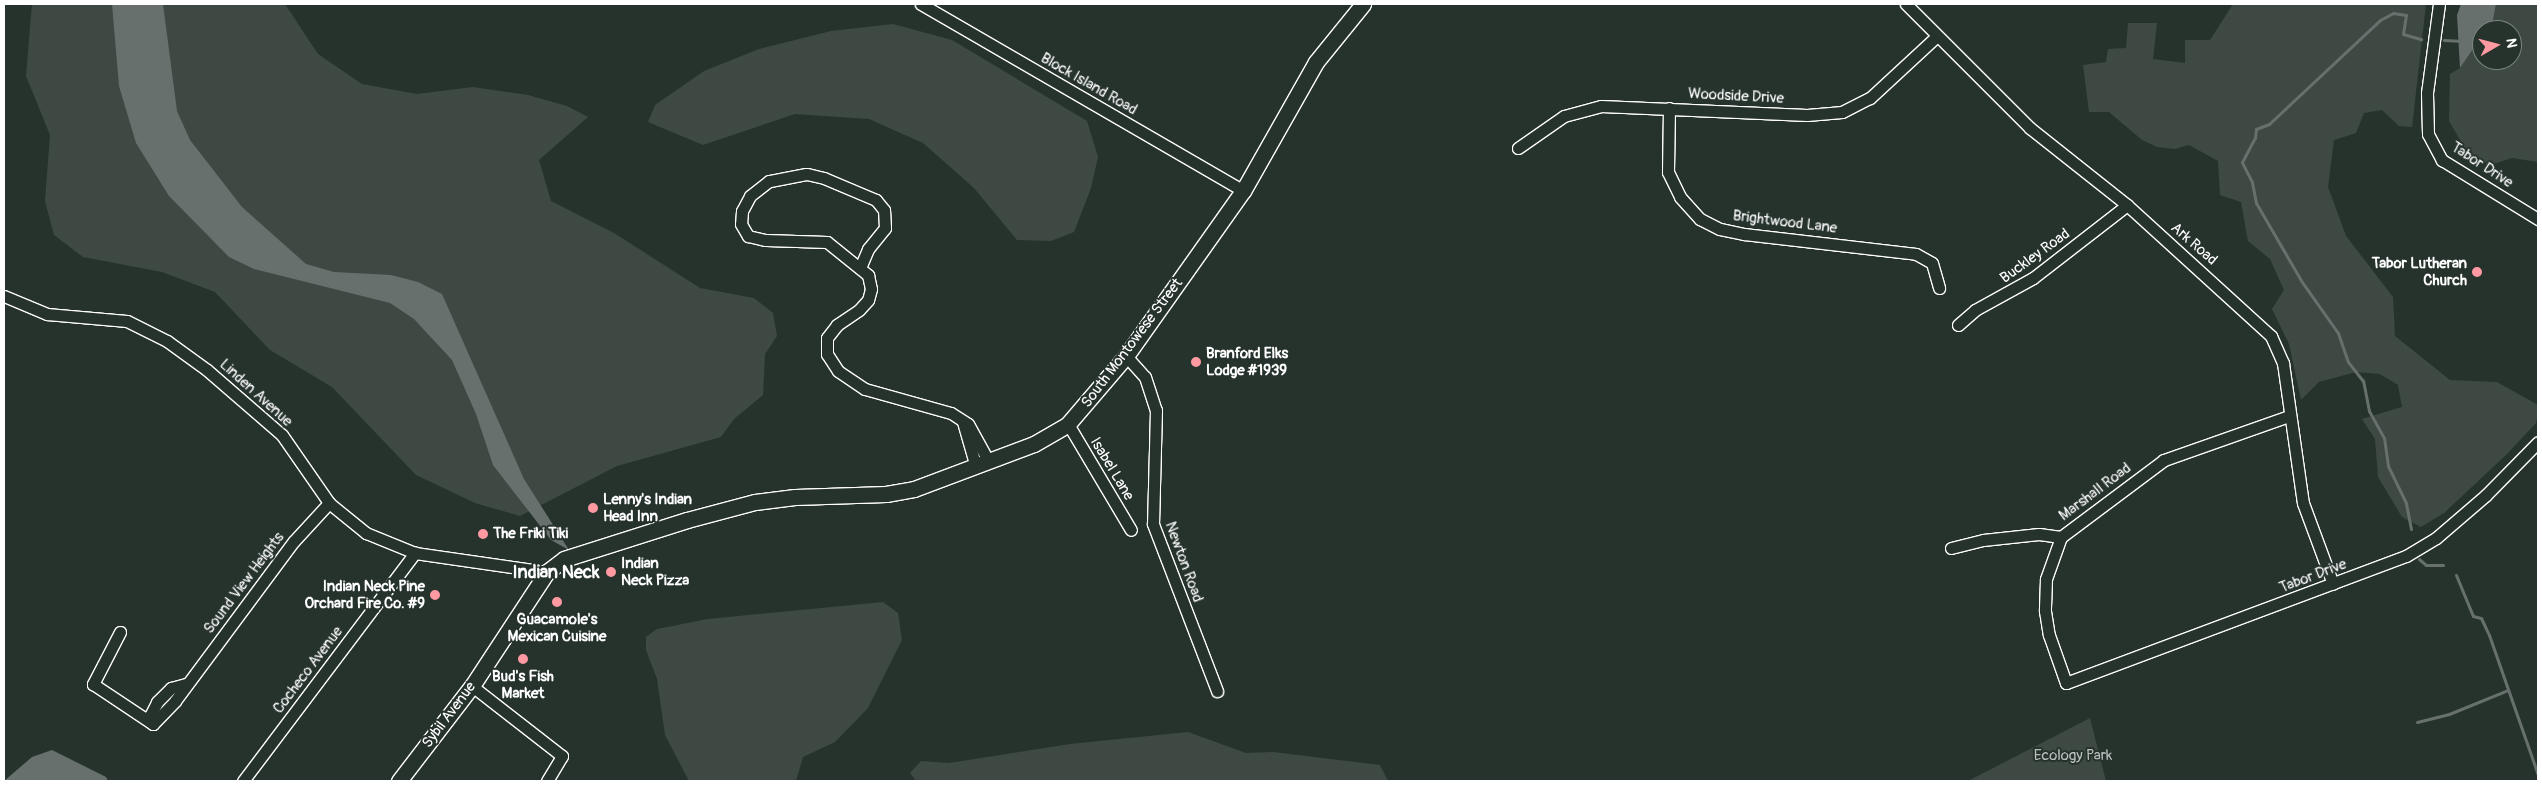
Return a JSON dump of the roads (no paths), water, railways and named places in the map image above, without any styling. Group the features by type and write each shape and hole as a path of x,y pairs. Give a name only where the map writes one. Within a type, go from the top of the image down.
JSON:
{"main road":[{"name":"South Montowese Street","path":"547,572 571,557 687,520 755,502 795,497 886,494 914,489 1034,444 1068,424 1126,356 1243,191 1316,62 1363,4"},
{"name":"Sybil Avenue","path":"399,781 472,686 547,572"}],"street":[{"name":"Block Island Road","path":"920,4 1243,191"},
{"name":"Ark Road","path":"1906,4 2030,128 2127,205 2271,336 2283,363 2289,416 2303,503 2333,584"},
{"name":"Tabor Drive","path":"2439,4 2427,93 2428,134 2442,160 2538,218"},
{"name":"Woodside Drive","path":"1518,148 1564,116 1580,110 1618,105 1806,115 1842,112 1870,98 1937,36"},
{"name":"Brightwood Lane","path":"1669,108 1668,172 1680,197 1700,219 1720,229 1744,234 1916,254 1932,263 1939,288"},
{"path":"860,268 868,249 885,228 884,210 876,200 824,178 806,174 769,181 750,196 742,211 741,224 748,236 766,240 827,242 868,275 871,289 868,300 859,310 837,325 827,338 827,354 838,371 865,389 939,409 962,420 977,436 982,464"},
{"name":"Buckley Road","path":"1958,324 1975,310 2033,278 2127,205"},
{"name":"Linden Avenue","path":"4,296 48,314 126,320 167,341 207,370 282,435 329,503 366,533 415,553 547,572"},
{"name":"Newton Road","path":"1126,356 1145,377 1156,410 1153,524 1217,691"},
{"name":"Marshall Road","path":"2066,684 2049,635 2045,611 2046,579 2061,537 2164,460 2289,416"},
{"name":"Isabel Lane","path":"1068,424 1131,530"},
{"name":"Tabor Drive","path":"2066,684 2406,556 2436,538 2518,466 2538,442"},
{"name":"Sound View Heights","path":"120,632 93,684 153,724 150,716 156,702 171,688 186,684 300,535 329,503"},
{"path":"1950,548 1983,540 2039,534 2061,537"},
{"name":"Cocheco Avenue","path":"243,781 415,553"},
{"path":"472,686 562,756 547,781"}],"waterway":[{"path":"2411,529 2406,503 2388,466 2384,438 2369,411 2363,381 2348,362 2338,333 2302,282 2256,203 2252,182 2242,162 2255,138 2256,129 2269,124 2380,20 2393,13 2406,15 2403,34 2421,39"},
{"path":"2444,40 2463,41"},
{"path":"2419,559 2426,565 2443,565"},
{"path":"2456,575 2473,616 2481,618 2489,635 2538,775"},
{"path":"2417,722 2449,714 2508,690"}],"place":[{"name":"Tabor Lutheran Church","path":"2477,272"},
{"name":"Branford Elks Lodge #1939","path":"1196,362"},
{"name":"Lenny's Indian Head Inn","path":"593,508"},
{"name":"The Friki Tiki","path":"483,534"},
{"name":"Indian Neck Pizza","path":"611,572"},
{"name":"Indian Neck Pine Orchard Fire Co. #9","path":"435,595"},
{"name":"Guacamole's Mexican Cuisine","path":"557,602"},
{"name":"Bud's Fish Market","path":"523,659"}],"district":[{"name":"Indian Neck","path":"556,573"}],"park label":[{"name":"Ecology Park","path":"2073,756"}]}
